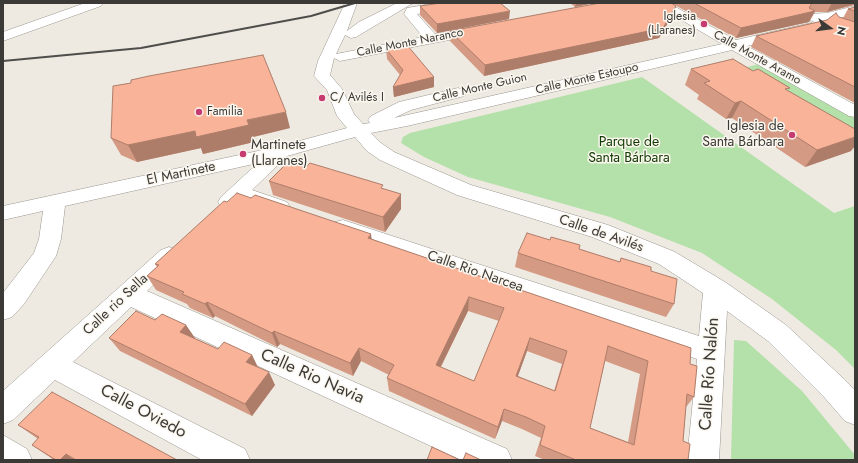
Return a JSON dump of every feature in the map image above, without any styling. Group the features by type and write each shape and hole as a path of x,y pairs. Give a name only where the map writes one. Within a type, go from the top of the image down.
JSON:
{"street":[{"path":"3,37 97,3"},
{"path":"345,34 407,3"},
{"path":"432,39 410,14 412,11 459,3"},
{"name":"Calle Monte Aramo","path":"659,3 855,112"},
{"path":"801,15 844,3"},
{"path":"357,8 383,14"},
{"name":"Calle de Avilés","path":"357,8 345,34 325,61 322,76 334,89 346,116 374,147 386,156 457,187 627,241 668,258 716,289 777,333 834,388 855,411"},
{"path":"692,40 794,18 836,22 855,10"},
{"name":"Calle Monte Estoupo","path":"359,130 407,121 836,22"},
{"name":"Calle Monte Naranco","path":"340,57 493,28"},
{"name":"Calle de Avilés","path":"334,89 345,34"},
{"name":"Calle Monte Guion","path":"359,130 405,106 474,90"},
{"name":"El Martinete","path":"3,213 281,152 332,139 359,130"},
{"path":"209,219 281,152"},
{"path":"238,192 298,213"},
{"path":"3,310 15,297 44,256 50,239 55,202"},
{"name":"Calle Rio Narcea","path":"320,220 712,352"},
{"name":"Calle rio Sella","path":"3,410 186,240"},
{"name":"Calle Río Nalón","path":"703,460 716,289"},
{"name":"Calle Rio Navia","path":"128,294 496,460"},
{"name":"Calle Oviedo","path":"52,365 234,460"},
{"path":"3,451 16,460"}],"green space":[{"path":"759,64 855,118 855,137 740,69"},
{"name":"Parque de Santa Bárbara","path":"642,77 834,213 855,206 855,369 836,350 772,299 702,253 610,217 468,177 424,157 401,143 403,137 410,133"},
{"path":"734,340 746,341 802,391 855,455 855,460 731,460"}],"building":[{"path":"441,3 500,3 510,11 437,24 420,6"},
{"path":"600,3 671,3 676,6 663,28 485,65 450,31"},
{"path":"694,3 812,3 809,8 815,11 741,28"},
{"path":"855,7 855,11 848,9"},
{"path":"836,13 839,17 855,22 855,87 756,36 827,20"},
{"path":"407,45 434,77 393,87 403,70 386,49"},
{"name":"Familia","path":"263,55 286,112 247,120 249,125 196,137 195,131 128,145 111,138 113,86 131,83 131,80 149,76"},
{"path":"733,59 753,71 758,69 790,88 785,89 855,129 855,137 817,150 741,101 735,103 704,83 710,81 691,69"},
{"path":"290,160 307,166 310,163 383,185 381,188 401,194 383,217 269,181"},
{"path":"237,193 251,198 255,195 371,234 368,238 691,348 690,364 697,366 694,397 687,394 683,441 690,444 688,460 576,460 540,445 545,426 526,417 504,409 498,427 387,378 394,365 359,348 350,363 274,331 272,333 207,302 205,304 182,294 184,292 147,276 159,265 155,264 224,201 227,202","holes":["469,297 504,308 474,381 436,365","530,338 567,351 555,391 516,376","608,346 648,361 634,445 590,428"]},
{"path":"527,233 550,240 551,237 580,245 579,249 620,262 621,258 651,267 651,271 677,279 674,304 518,253"},
{"path":"136,311 155,320 162,314 186,325 180,332 218,349 224,342 252,355 246,362 269,372 245,404 109,338"},
{"path":"52,392 177,460 76,460 66,454 60,460 56,460 32,445 39,437 18,425"},
{"path":"432,447 460,460 427,460"},
{"path":"466,453 481,460 463,460"}],"railway":[{"path":"3,61 141,48 311,16 355,3"}],"place":[{"name":"Iglesia (Llaranes)","path":"704,24"},
{"name":"C/ Avilés I","path":"322,98"},
{"name":"Familia","path":"199,112"},
{"name":"Iglesia de Santa Bárbara","path":"792,135"},
{"name":"Martinete (Llaranes)","path":"243,154"}]}
